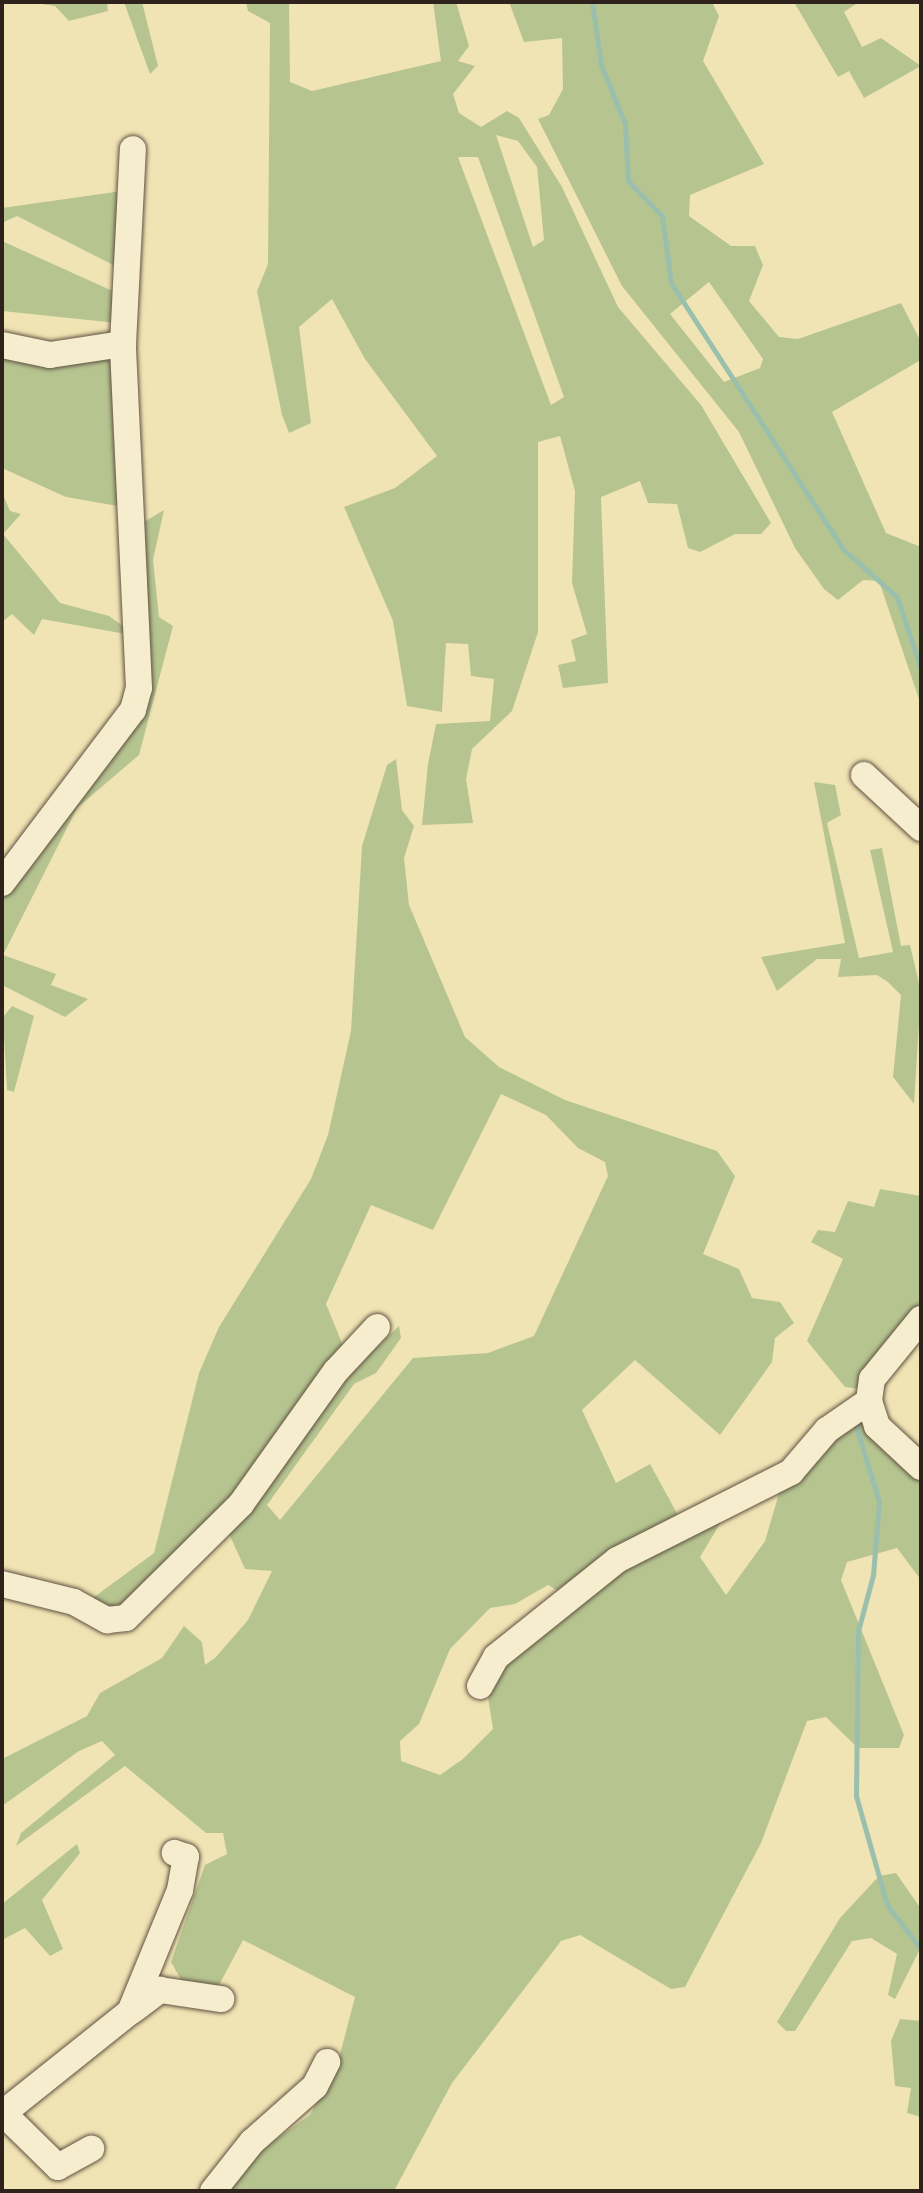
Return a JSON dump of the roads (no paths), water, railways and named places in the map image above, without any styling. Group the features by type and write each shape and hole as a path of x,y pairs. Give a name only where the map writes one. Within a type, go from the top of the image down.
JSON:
{"street":[{"path":"2,883 133,710 139,688 123,344 133,149"},
{"path":"2,345 50,355 123,344"},
{"path":"864,775 921,828"},
{"path":"921,1319 872,1379 869,1401 877,1426 921,1467"},
{"path":"2,1584 74,1602 107,1620 126,1618 241,1504 336,1371 377,1327"},
{"path":"480,1686 496,1657 617,1560 791,1472 827,1430 869,1401"},
{"path":"130,2012 177,1902 186,1857 175,1853"},
{"path":"91,2149 58,2167 2,2114 160,1990 221,1999"},
{"path":"213,2191 252,2142 299,2104 327,2062"}],"waterway":[{"path":"592,2 601,65 625,124 628,181 662,216 671,283 843,549 897,597 921,669"},
{"path":"854,1420 879,1502 873,1575 858,1631 856,1796 887,1905 921,1949"}]}
